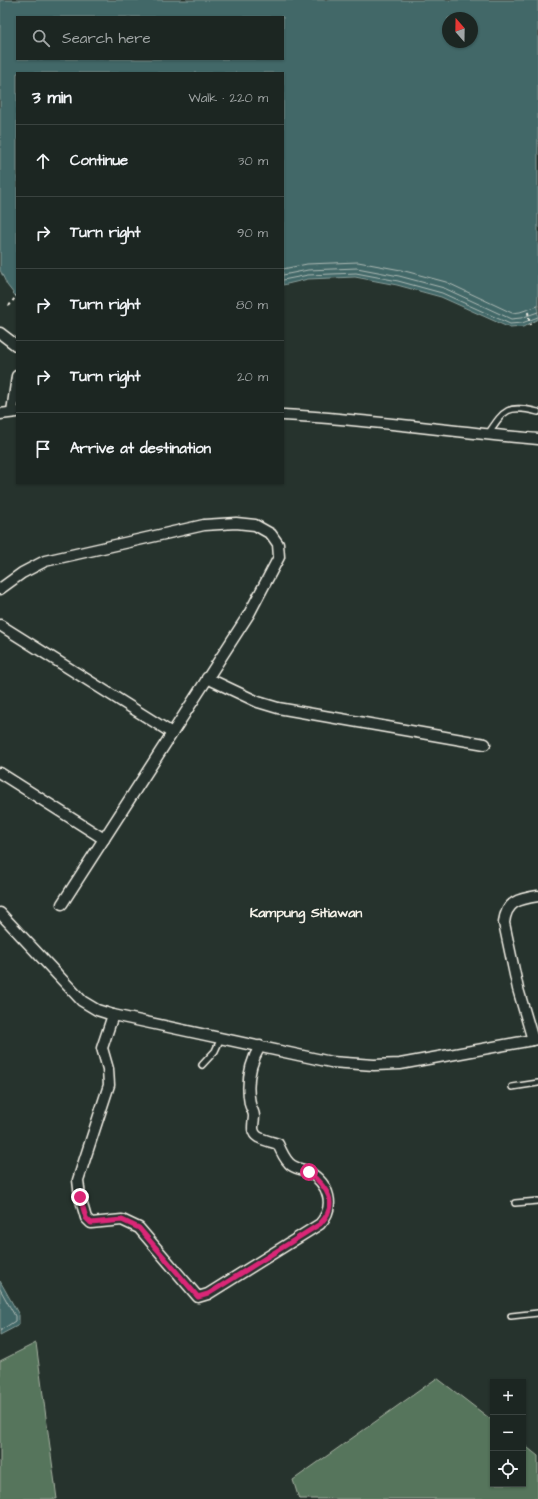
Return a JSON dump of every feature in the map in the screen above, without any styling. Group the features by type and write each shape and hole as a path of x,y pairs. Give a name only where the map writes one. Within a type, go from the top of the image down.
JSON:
{"street":[{"path":"0,333 16,345"},
{"path":"0,414 15,412 16,394"},
{"path":"284,415 336,417 538,440"},
{"path":"0,588 22,573 45,561 204,525 255,525 271,534 278,544 279,557 249,614 62,904"},
{"path":"0,625 172,733"},
{"path":"207,678 258,702 278,708 486,744"},
{"path":"0,773 104,839"},
{"path":"0,913 82,1001 98,1010 113,1015 331,1062 374,1065 400,1064 536,1039 518,989 504,923 505,914 512,904 519,900 538,896"},
{"path":"113,1015 102,1048 108,1070 109,1085 78,1180 80,1197 86,1218 91,1223 122,1220 139,1228 198,1297 215,1290 320,1224 327,1216 330,1204 325,1187 309,1172 290,1164 284,1158 278,1144 258,1137 254,1131 252,1125 254,1116 250,1104 248,1076 252,1060 260,1046"}],"lane":[{"path":"487,435 502,414 512,408 538,412"},
{"path":"202,1065 215,1051 221,1038"},
{"path":"512,1087 538,1083"},
{"path":"515,1203 538,1201"},
{"path":"511,1316 538,1312"}],"path":[{"path":"9,306 16,296"},
{"path":"528,312 530,325"}],"green space":[{"path":"36,1343 57,1499 0,1499 0,1361"},
{"path":"437,1378 490,1419 490,1487 526,1487 526,1446 538,1456 538,1499 299,1499 293,1480"}],"water":[{"path":"0,0 538,0 538,319 523,327 510,328 441,297 397,285 355,277 308,279 284,285 284,72 16,72 16,297 7,285 0,270"},
{"path":"0,1281 19,1315 19,1325 0,1335"}],"district":[{"name":"Kampung Sitiawan","path":"306,913"}],"route":[{"path":"80,1197 86,1218 91,1223 122,1220 139,1228 198,1297 208,1294 320,1224 327,1216 330,1204 328,1194 325,1187 309,1172"}]}
